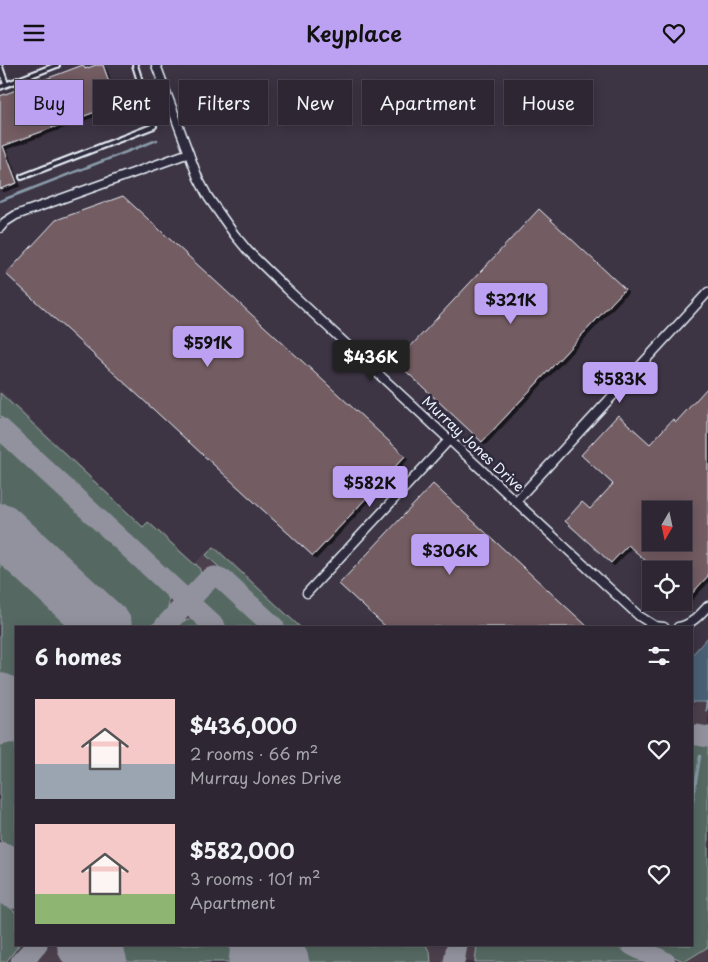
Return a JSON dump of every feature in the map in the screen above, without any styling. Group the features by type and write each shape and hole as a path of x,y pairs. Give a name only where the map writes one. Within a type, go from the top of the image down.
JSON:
{"street":[{"name":"Murray Jones Drive","path":"156,65 198,178 208,197 248,251 638,616 651,624 660,626"},
{"path":"0,228 5,222 16,215 189,153"},
{"path":"516,501 708,292"},
{"path":"307,593 450,439"},
{"path":"684,626 692,621 708,605"}],"lane":[{"path":"0,87 57,65"},
{"path":"22,177 154,126 135,65"},
{"path":"0,67 6,84"}],"shaded area":[{"path":"0,390 143,526 149,521 195,563 214,545 301,626 15,626 15,946 693,946 693,705 708,688 708,962 0,962"}],"green space":[{"path":"0,393 143,527 148,522 196,564 200,572 197,582 187,590 0,416"},
{"path":"0,438 166,592 169,606 166,612 157,622 148,626 129,626 118,620 0,510"},
{"path":"214,547 299,626 283,626 206,555"},
{"path":"0,548 84,626 15,626 15,688 0,673"},
{"path":"214,584 222,587 264,626 226,626 199,602 209,587"},
{"path":"190,619 202,626 176,626"},
{"path":"708,741 708,947 683,961 657,949 656,946 693,946 693,742"},
{"path":"0,742 15,743 15,854 0,840"},
{"path":"0,898 15,912 15,946 18,946 6,962 0,962"},
{"path":"112,946 230,946 230,962 129,962"},
{"path":"293,946 426,946 431,962 310,962"},
{"path":"477,946 615,946 647,962 475,962"}],"water":[{"path":"708,637 708,702 693,702 693,654"}],"building":[{"path":"83,65 85,69 96,65 103,65 108,80 93,80 93,113 83,117 83,80 43,80"},
{"path":"15,90 15,125 60,125 3,146 17,183 0,189 0,96"},
{"path":"123,196 405,456 313,556 6,274 56,220"},
{"path":"539,209 625,289 482,442 396,362"},
{"path":"708,387 708,576 692,594 692,561 646,561 628,545 611,563 565,521 582,502 590,509 613,484 581,455 618,415 650,444 673,419 676,422"},
{"path":"433,484 587,626 385,626 339,584"}],"waterway":[{"path":"0,201 157,140"},
{"path":"706,710 707,702"},
{"path":"693,800 700,756"}],"taxiway":[{"path":"0,428 214,626"},
{"path":"165,626 207,581 215,577 223,580 273,626"},
{"path":"95,617 106,626"},
{"path":"0,697 15,711"},
{"path":"0,735 15,731"},
{"path":"693,735 708,737"},
{"path":"0,868 15,883"},
{"path":"21,962 36,946"},
{"path":"83,946 101,962"},
{"path":"239,962 241,946"},
{"path":"454,962 457,946"},
{"path":"634,946 665,962"}],"runway":[{"path":"0,529 105,626"},
{"path":"0,699 15,713"},
{"path":"0,868 15,882"},
{"path":"84,946 101,962"},
{"path":"266,946 283,962"}]}
